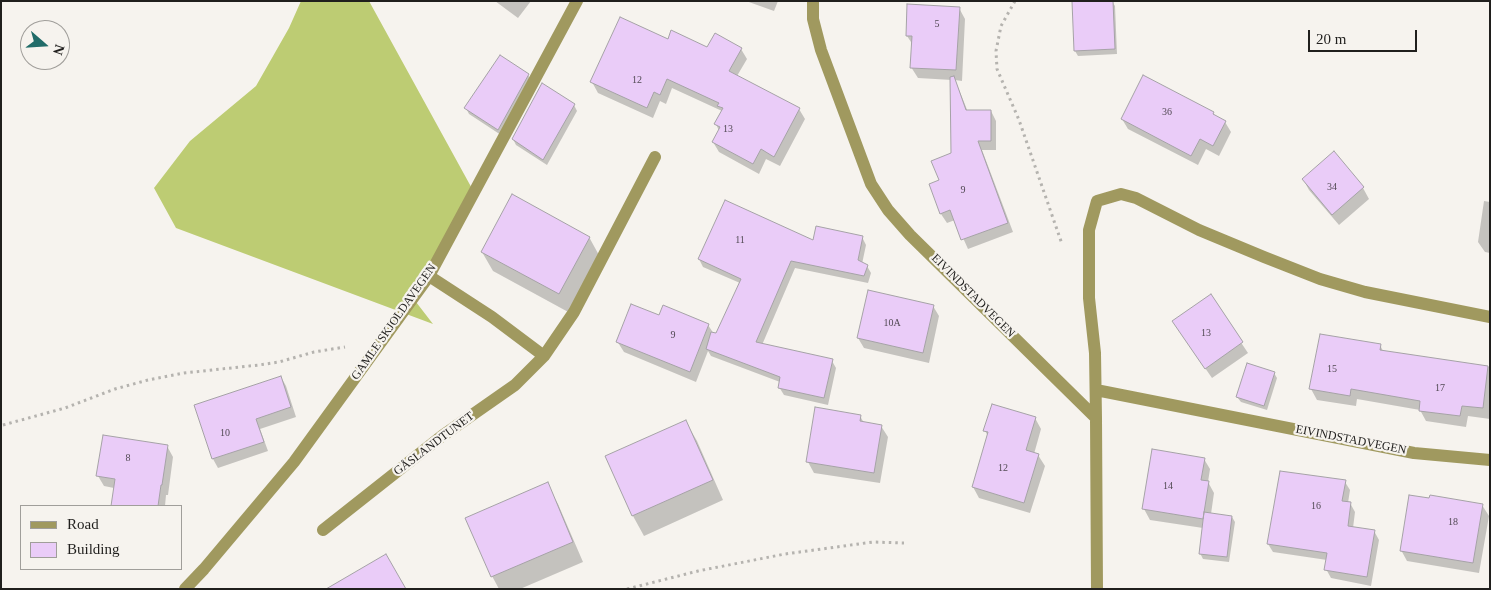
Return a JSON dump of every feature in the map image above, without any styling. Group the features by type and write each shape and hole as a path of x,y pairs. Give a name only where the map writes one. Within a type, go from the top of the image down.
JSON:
{"street":[{"name":"GAMLE SKJOLDAVEGEN","path":"185,589 294,462 429,276 577,1"},
{"name":"EIVINDSTADVEGEN","path":"813,1 813,19 821,50 872,184 888,210 910,235 1096,418"},
{"name":"GÅSLANDTUNET","path":"323,530 442,436 515,385 544,356 574,312 655,157"},
{"path":"1097,589 1096,390 1095,353 1089,298 1089,230 1098,201 1121,194 1136,198 1199,230 1320,279 1365,292 1490,317"},
{"path":"429,276 492,317 544,356"},
{"name":"EIVINDSTADVEGEN","path":"1096,390 1414,453 1490,460"}],"path":[{"path":"1015,1 1001,26 996,51 997,69 1018,120 1063,249"},
{"path":"4,425 65,408 115,389 148,380 184,373 272,363 314,352 383,341"},
{"path":"627,589 698,571 785,554 872,542 904,543"}],"green space":[{"path":"301,1 369,1 475,194 416,302 433,324 176,228 154,188 190,141 256,86 289,28"}],"building":[{"path":"1072,1 1113,1 1115,49 1074,51"},
{"path":"907,4 960,7 956,70 910,68 912,36 906,36"},
{"path":"620,17 668,39 671,30 707,47 715,33 742,48 729,71 800,108 774,157 761,149 753,164 712,142 720,127 714,124 723,108 717,106 719,103 667,79 660,95 654,92 647,108 590,82"},
{"path":"500,55 529,74 498,130 464,108"},
{"path":"1143,75 1214,112 1213,114 1226,121 1213,146 1200,139 1191,156 1121,119"},
{"path":"954,76 966,110 991,110 991,141 978,141 1008,223 961,240 950,210 940,214 929,184 939,180 931,161 951,153 950,77"},
{"path":"542,83 575,104 543,160 512,139"},
{"path":"1334,151 1364,187 1332,215 1302,179"},
{"path":"512,194 590,237 559,294 481,252"},
{"path":"725,200 813,240 816,226 863,236 858,260 868,265 864,276 791,261 756,342 833,359 824,398 778,388 780,377 706,349 711,332 716,333 741,279 698,259"},
{"path":"868,290 934,305 923,353 857,338"},
{"path":"1211,294 1243,342 1205,369 1172,321"},
{"path":"631,304 659,315 663,305 709,324 690,372 616,342"},
{"path":"1320,334 1381,344 1380,350 1488,366 1483,408 1462,406 1460,416 1419,411 1420,401 1351,389 1350,396 1309,389"},
{"path":"1247,363 1275,372 1264,406 1236,397"},
{"path":"281,376 291,407 256,419 264,442 212,459 194,405"},
{"path":"992,404 1036,417 1026,450 1039,454 1024,503 972,487 988,432 983,431"},
{"path":"815,407 861,415 860,421 882,425 874,473 806,462"},
{"path":"686,420 713,480 632,516 605,456"},
{"path":"103,435 168,445 158,505 111,505 115,479 96,476"},
{"path":"1152,449 1205,458 1201,480 1209,481 1203,519 1142,509"},
{"path":"1280,471 1346,480 1342,501 1351,502 1348,526 1375,530 1367,577 1324,570 1327,553 1267,544"},
{"path":"548,482 573,542 491,577 465,518"},
{"path":"1409,495 1429,498 1430,495 1483,504 1473,563 1400,551"},
{"path":"1204,512 1232,516 1227,557 1199,554"},
{"path":"386,554 406,589 326,589"}]}
